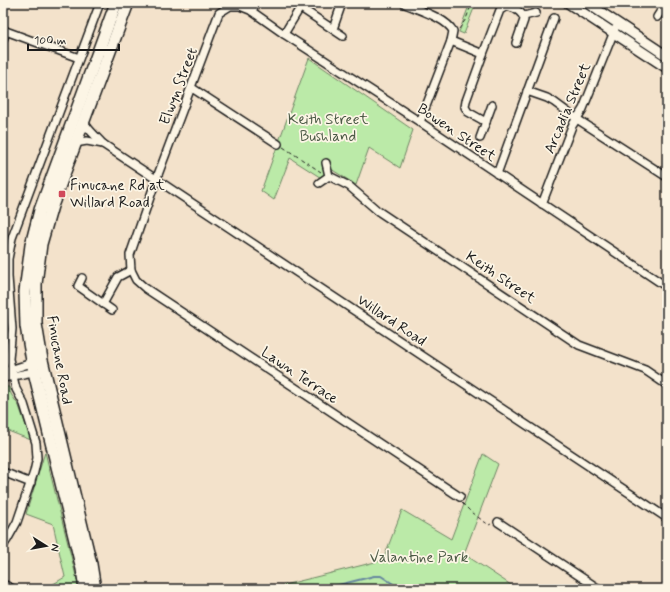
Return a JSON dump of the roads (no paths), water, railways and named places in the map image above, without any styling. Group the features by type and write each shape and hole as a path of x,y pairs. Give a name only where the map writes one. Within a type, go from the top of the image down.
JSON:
{"highway":[{"name":"Finucane Road","path":"85,589 38,366 33,233 40,210 116,3"},
{"name":"Finucane Road","path":"33,261 75,143 128,3"},
{"name":"Finucane Road","path":"38,366 91,564 96,589"}],"main road":[{"path":"568,3 667,68"},
{"path":"587,3 667,56"}],"street":[{"path":"3,546 8,540 17,522 31,483 37,458 36,443 24,404 16,389 10,369 9,359 12,322 8,259 12,238 100,3"},
{"path":"252,8 256,3"},
{"path":"333,29 342,3"},
{"path":"657,17 666,3"},
{"path":"405,4 442,20 453,31 451,41 420,122"},
{"name":"Bowen Street","path":"230,6 252,8 284,34 420,122 667,287"},
{"name":"Elwyn Street","path":"131,270 130,255 156,180 192,88 219,13 230,6"},
{"path":"284,34 302,6 343,36"},
{"path":"486,122 468,112 465,107 466,101 500,10 510,7 522,13 524,16"},
{"path":"524,16 536,13"},
{"path":"516,43 524,16"},
{"path":"497,174 554,18"},
{"name":"Arcadia Street","path":"542,204 572,126 583,109 618,24"},
{"path":"3,40 5,31 79,58"},
{"path":"451,41 483,54"},
{"path":"192,88 278,144"},
{"path":"527,91 554,102 577,119 667,177"},
{"path":"480,138 492,105"},
{"name":"Willard Road","path":"84,122 90,132 103,144 667,518"},
{"name":"Willard Road","path":"75,143 87,141 103,144"},
{"path":"319,183 329,176 326,163"},
{"name":"Keith Street","path":"329,176 349,186 378,211 579,345 645,370 667,385"},
{"path":"103,304 118,277 131,270"},
{"name":"Lawn Terrace","path":"131,270 136,280 145,288 460,497"},
{"path":"82,278 78,286 112,310"},
{"path":"3,372 10,369 38,366"},
{"path":"3,378 12,377 38,366"},
{"path":"3,472 31,483"},
{"path":"498,522 599,589"},
{"path":"3,584 13,589"}],"waterway":[{"path":"323,589 374,576 381,576 401,589"}],"place":[{"name":"Finucane Rd at Willard Road","path":"62,194"}],"park label":[{"name":"Keith Street Bushland","path":"328,128"},
{"name":"Valantine Park","path":"419,557"}]}
